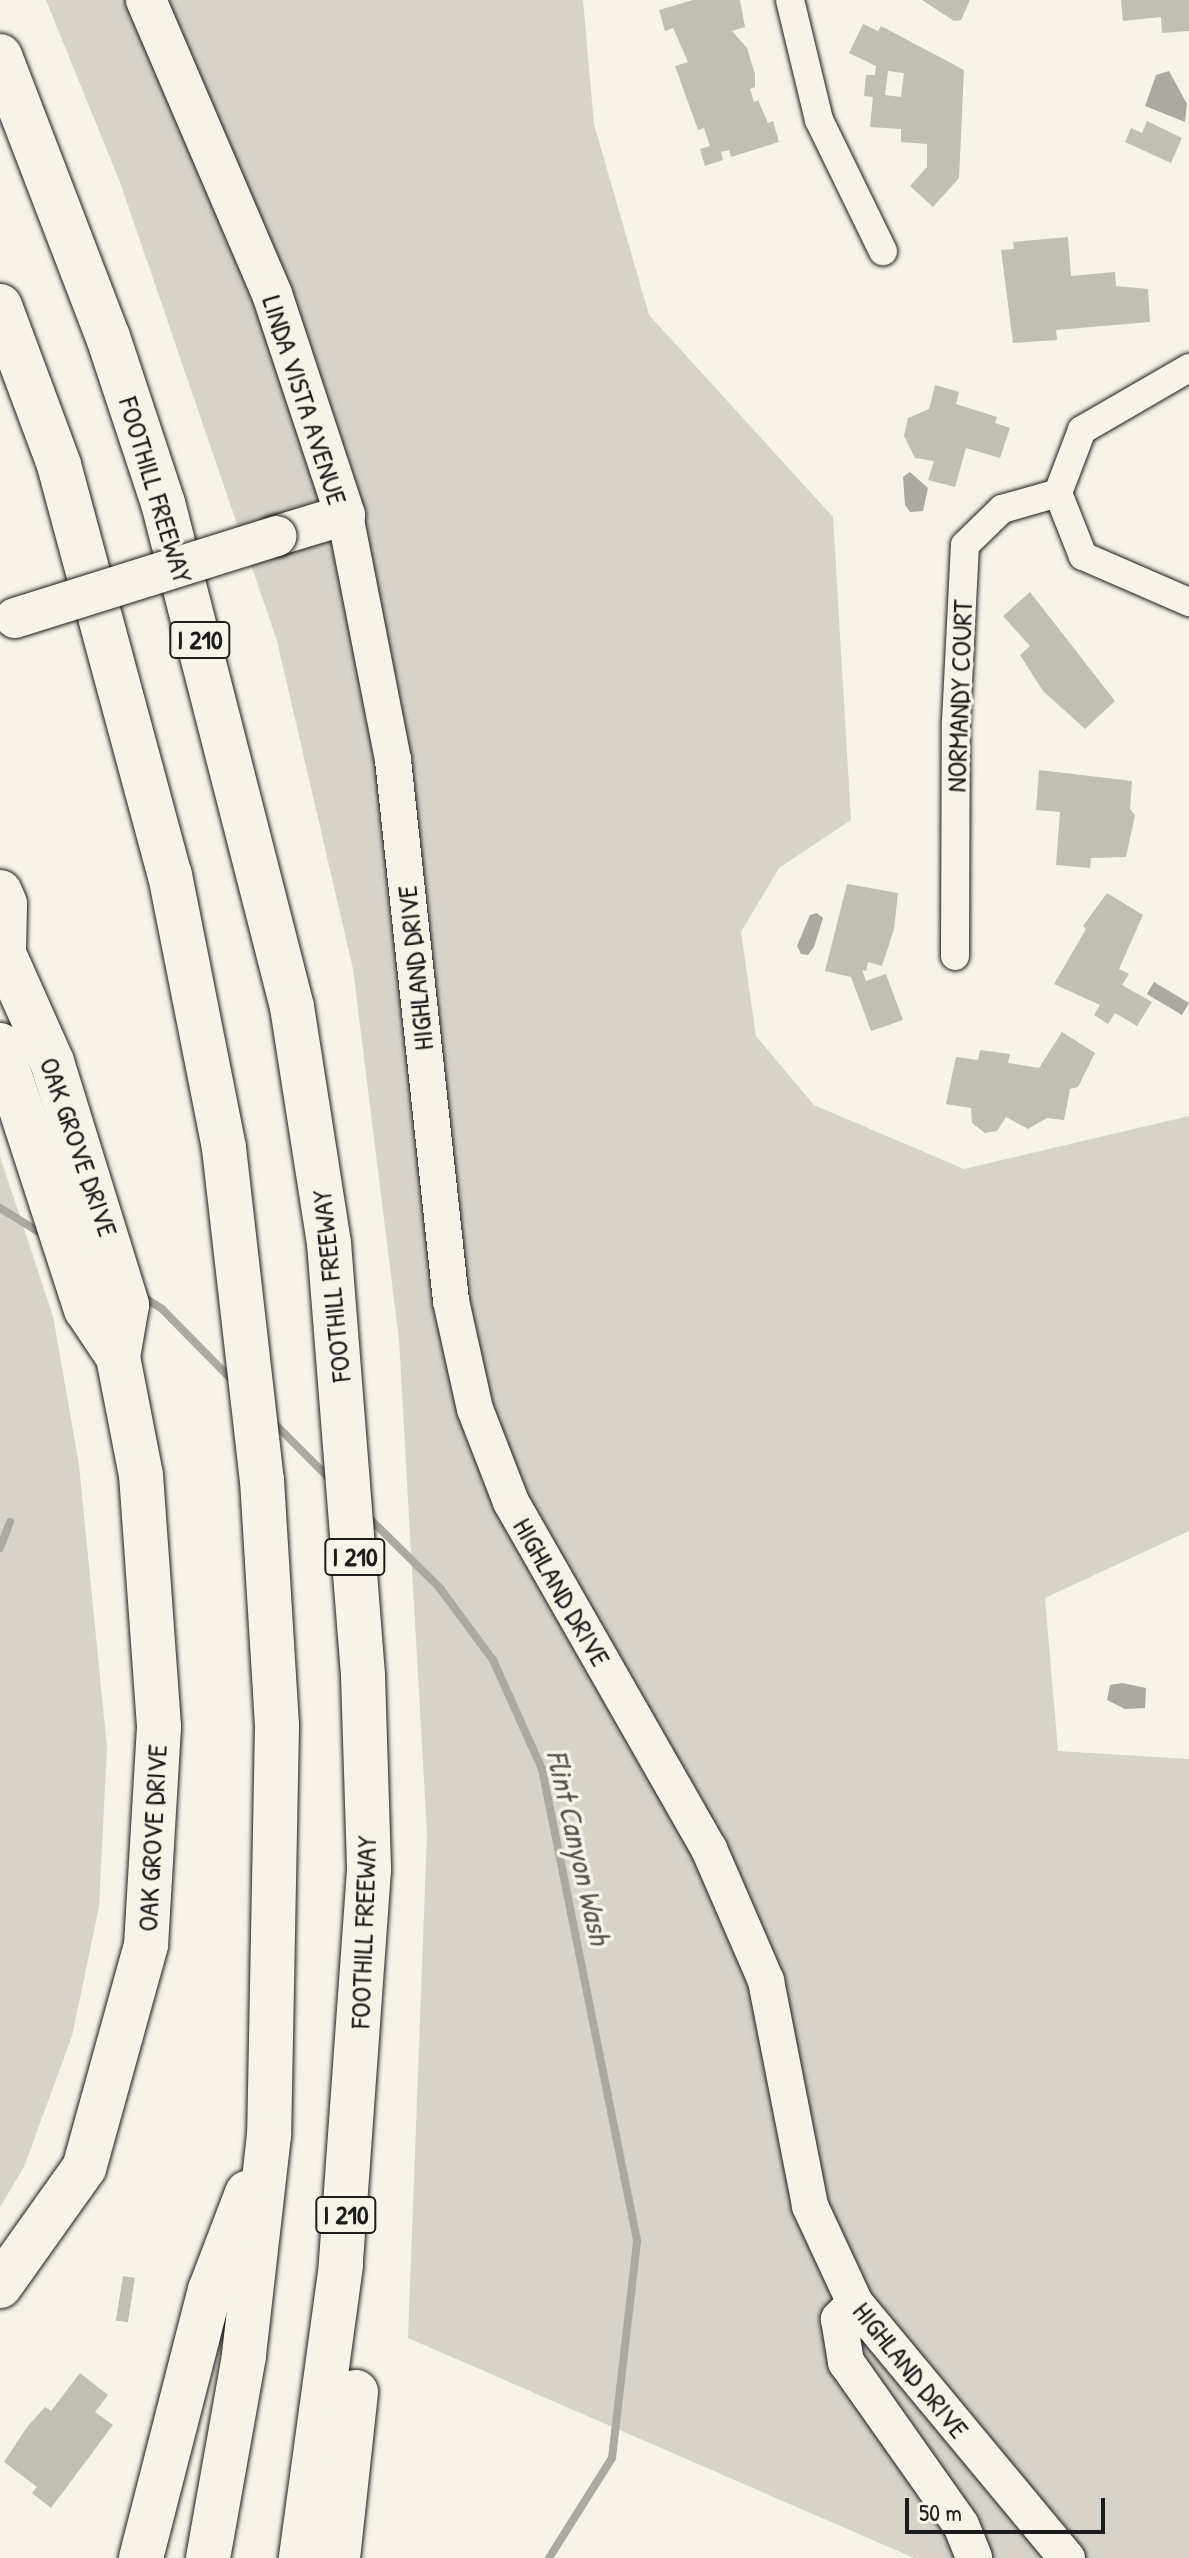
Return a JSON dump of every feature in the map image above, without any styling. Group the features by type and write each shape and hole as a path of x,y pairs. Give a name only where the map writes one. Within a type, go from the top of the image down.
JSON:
{"main road":[{"name":"LINDA VISTA AVENUE","path":"8,620 345,515 272,294 146,0"},
{"name":"FOOTHILL FREEWAY","path":"0,56 108,337 163,503 292,1007 329,1243 363,1676 369,1870 341,2265 301,2558"},
{"path":"0,306 59,465 117,670 170,875 224,1148 262,1480 277,1726 269,2135 244,2356 208,2558"},
{"path":"0,892 5,904 2,948"},
{"name":"OAK GROVE DRIVE","path":"0,2286 84,2168 146,1945 159,1727 141,1475 118,1357 127,1305 121,1277 22,1062 2,948"},
{"path":"338,2558 358,2369 368,2115 369,1870"},
{"path":"141,2558 210,2290 269,2135"}],"street":[{"path":"790,0 819,120 883,251"},
{"path":"1189,368 1082,430 1058,493 1083,556 1189,602"},
{"name":"NORMANDY COURT","path":"955,956 956,722 965,545 1002,509 1058,493"},
{"name":"HIGHLAND DRIVE","path":"345,515 393,760 451,1301 475,1409 511,1502 709,1849 766,1981 810,2206 855,2303 1067,2558"},
{"path":"855,2303 839,2319 846,2362 961,2525 974,2558"}],"shaded area":[{"path":"46,0 583,0 594,124 649,315 833,517 851,820 779,868 741,932 756,1036 814,1105 964,1169 1189,1116 1189,1531 1045,1598 1058,1751 1189,1759 1189,2558 914,2558 408,2338 427,1834 399,1340 353,969 277,641 121,185"},
{"path":"1169,71 1187,104 1185,122 1145,106 1156,75"},
{"path":"910,472 928,488 923,511 910,512 905,505 903,477"},
{"path":"817,913 823,918 814,947 808,955 801,954 797,946 810,915"},
{"path":"1154,982 1189,1003 1182,1015 1147,994"},
{"path":"0,1156 53,1316 79,1465 107,1748 99,1907 72,2036 24,2167 0,2207"},
{"path":"1122,1683 1146,1688 1145,1708 1125,1709 1107,1700 1110,1685"}],"building":[{"path":"693,0 740,0 745,27 732,31 747,48 755,74 755,87 750,89 754,102 758,100 768,123 773,121 779,142 731,157 729,150 721,152 723,160 705,166 700,149 710,146 704,128 698,130 675,66 688,62 673,28 665,31 659,10"},
{"path":"922,0 970,0 961,20 954,21"},
{"path":"1121,0 1189,0 1189,31 1162,33 1161,17 1123,21"},
{"path":"863,24 878,31 881,26 964,70 959,178 933,207 910,186 927,167 927,144 901,142 901,129 870,127 873,97 864,96 866,75 875,75 876,66 849,53","holes":["888,71 904,73 901,97 885,95"]},
{"path":"1147,121 1182,138 1171,163 1125,142 1131,128 1142,133"},
{"path":"1068,237 1071,276 1115,272 1116,286 1148,289 1150,322 1056,330 1057,340 1013,343 1001,250 1014,249 1013,242"},
{"path":"935,385 959,392 956,404 997,417 995,423 1010,428 1000,458 966,448 955,487 928,480 934,461 915,458 904,436 908,418 929,409"},
{"path":"1030,592 1115,701 1085,729 1043,691 1020,655 1030,646 1003,616"},
{"path":"1039,770 1132,781 1130,809 1135,815 1126,857 1091,858 1090,868 1056,865 1060,812 1036,810"},
{"path":"847,884 898,893 894,929 882,966 868,962 866,971 862,970 866,981 886,974 903,1020 871,1031 851,977 825,971"},
{"path":"1107,893 1143,915 1119,969 1129,974 1122,985 1152,1002 1137,1026 1115,1013 1108,1024 1094,1015 1100,1005 1054,984 1086,929 1083,926"},
{"path":"1062,1032 1095,1053 1078,1087 1070,1089 1064,1120 1047,1118 1028,1129 1006,1117 997,1131 985,1133 972,1123 971,1108 946,1104 956,1057 978,1060 980,1050 1010,1054 1008,1063 1039,1068"},
{"path":"123,2276 135,2278 128,2322 116,2320"},
{"path":"80,2373 108,2395 95,2412 113,2425 51,2508 32,2493 37,2487 4,2462 27,2427 45,2407 51,2411"}],"waterway":[{"name":"Flint Canyon Wash","path":"0,1208 47,1237"},
{"name":"Flint Canyon Wash","path":"140,1295 162,1309 235,1383"},
{"name":"Flint Canyon Wash","path":"270,1419 331,1480"},
{"name":"Flint Canyon Wash","path":"366,1515 439,1587 493,1660 542,1769 637,2242 612,2458 549,2558"},
{"path":"0,1548 10,1522"}]}
